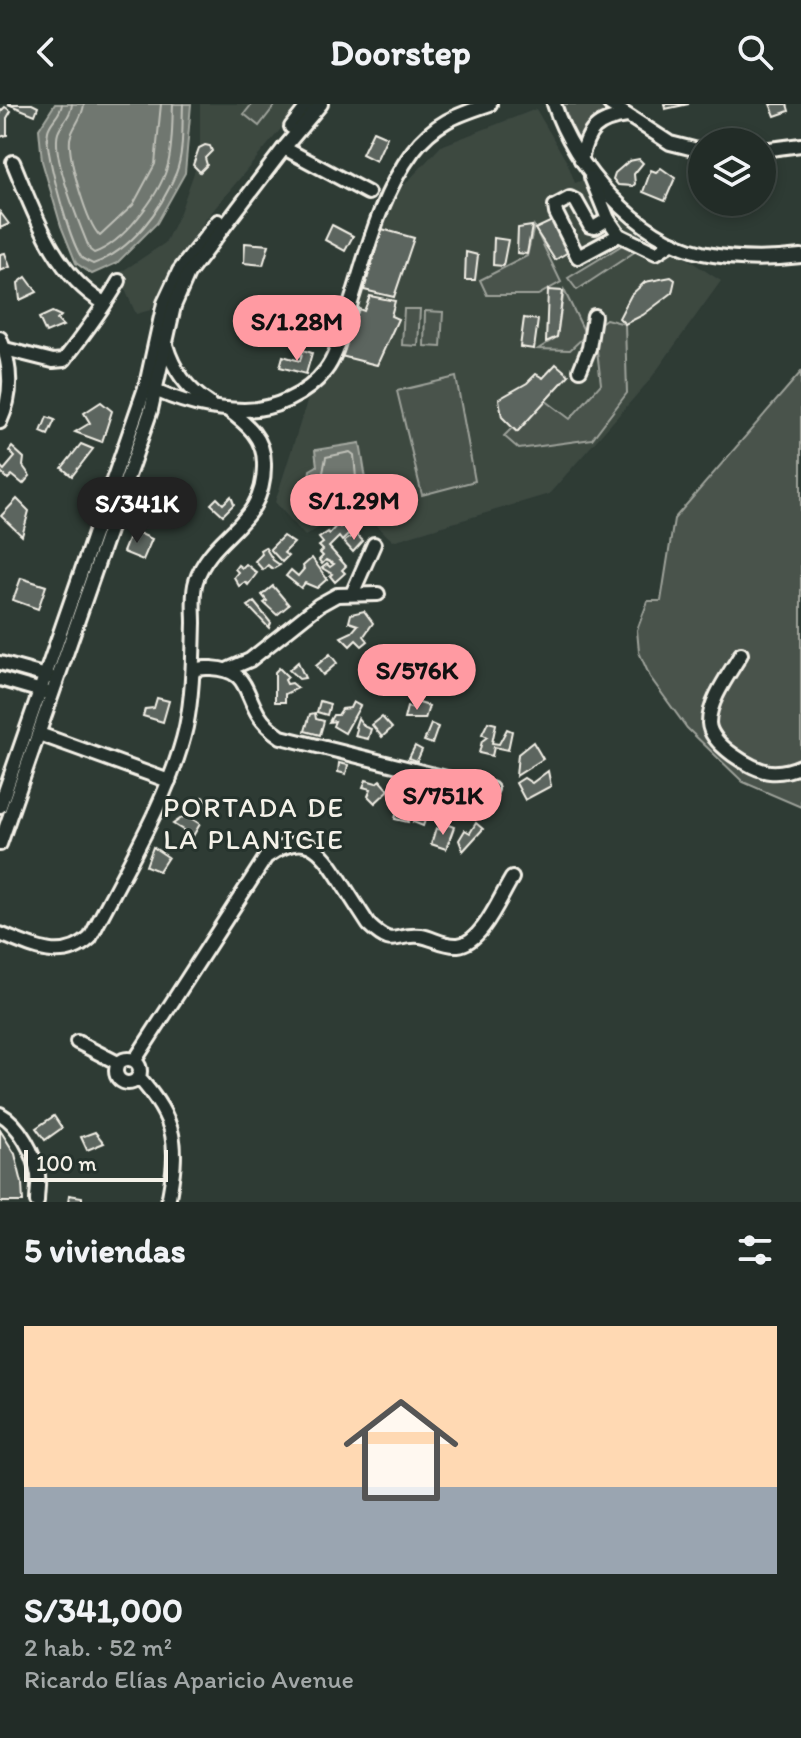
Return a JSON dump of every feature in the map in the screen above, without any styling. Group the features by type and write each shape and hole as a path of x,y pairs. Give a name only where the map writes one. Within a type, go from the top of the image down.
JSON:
{"street":[{"path":"152,381 169,396 221,409 255,410 279,404 316,382 334,355 382,209 398,174 433,129 449,118 490,104"},
{"path":"554,104 567,136 590,174 608,219 619,235 656,253 673,242"},
{"path":"610,104 670,143 688,148"},
{"path":"151,410 152,381 164,303 179,271 295,122 317,106"},
{"path":"0,806 46,692 166,344 174,306 188,274 317,106"},
{"path":"581,160 585,141 594,128 608,119 627,116"},
{"path":"776,148 801,145"},
{"path":"284,148 368,193"},
{"path":"13,162 38,223 61,261 77,284 104,303"},
{"path":"590,174 634,216 673,242 700,252 748,260 801,256"},
{"path":"608,219 595,227 590,226 576,201 570,198 555,206 578,257 619,235"},
{"path":"2,344 53,361 64,360 101,313 119,281"},
{"path":"580,370 589,348 594,316"},
{"path":"0,422 7,406 10,374 2,344"},
{"path":"0,934 52,953 80,947 90,938 169,781 186,727 193,671 195,582 204,565 257,503 265,482 264,457 256,434 245,422 201,399 180,375 166,344"},
{"path":"152,381 180,375"},
{"path":"137,431 161,398 169,396"},
{"path":"352,594 374,544"},
{"path":"193,671 198,667 229,669 250,660 319,605 337,595 378,594"},
{"path":"741,654 710,713 709,727 718,742 740,759 766,772 787,772 801,766"},
{"path":"244,682 250,660"},
{"path":"0,663 51,677"},
{"path":"229,669 244,682 266,726 281,737 491,789"},
{"path":"0,679 46,692"},
{"path":"0,844 39,734 46,692"},
{"path":"39,734 169,781"},
{"path":"135,1060 266,857 284,845 300,843 313,847 325,856 369,925 379,935 393,941 421,936 437,943 458,945 470,941 479,933 512,878"},
{"path":"77,1042 118,1063"},
{"path":"124,1059 135,1060 140,1068 138,1077 128,1083 120,1081 116,1075 118,1063 124,1059"},
{"path":"138,1077 161,1105 173,1133 175,1166 168,1202"},
{"path":"0,1114 8,1119 27,1145 38,1173 37,1202"}],"shaded area":[{"path":"200,104 296,104 285,124 206,219 166,280 151,310 136,314 118,274 165,243 180,212 200,156"},
{"path":"252,104 276,104 259,126 244,114"},
{"path":"563,104 599,104 607,112 583,130 580,142 575,141"},
{"path":"536,109 568,164 575,183 588,178 611,209 721,281 649,381 549,494 393,541 355,506 305,536 275,502 309,395 331,374 391,199 441,146"},
{"path":"534,226 561,282 538,295 487,295 480,280 527,256"},
{"path":"629,241 636,251 577,290 568,278"},
{"path":"564,290 586,335 570,350 538,349 557,337"},
{"path":"404,309 420,309 418,346 402,345"},
{"path":"425,311 443,312 441,347 424,346"},
{"path":"606,319 625,324 627,393 592,439 519,449 504,436 512,428 517,432 545,400 570,419 601,384 596,342 599,324"},
{"path":"801,372 801,807 743,782 687,728 650,677 639,652 637,630 648,601 661,601 674,519"},
{"path":"456,377 475,481 422,495 397,391"}],"water":[{"path":"55,104 191,104 185,173 157,223 117,263 92,274 76,263 61,226 42,161 39,129"},
{"path":"360,443 367,485 322,492 320,486 314,486 309,478 310,470 317,466 315,450"}],"building":[{"path":"8,104 32,104 38,107 35,115"},
{"path":"664,104 689,104 665,109"},
{"path":"770,104 787,104 789,111 775,116"},
{"path":"5,107 11,111 7,118 7,135 0,137 0,112"},
{"path":"373,131 387,137 376,161 362,154"},
{"path":"210,146 212,151 205,158 207,165 200,172 193,165 199,148"},
{"path":"639,159 643,163 634,174 635,184 618,185 613,179 615,173 629,161"},
{"path":"661,168 675,178 665,201 643,192 651,170 656,172"},
{"path":"0,212 9,224 0,228"},
{"path":"554,220 570,251 555,260 535,229"},
{"path":"332,225 353,236 345,251 325,240"},
{"path":"532,226 527,254 517,253 518,228"},
{"path":"382,229 414,238 394,297 364,290"},
{"path":"494,238 508,240 503,266 493,265"},
{"path":"245,243 269,245 263,265 244,263"},
{"path":"466,252 478,255 475,280 465,280"},
{"path":"5,253 10,267 0,271 0,254"},
{"path":"26,277 37,292 20,300 18,283"},
{"path":"671,277 675,280 672,293 625,324 619,318 631,295 645,282"},
{"path":"548,290 563,291 557,337 546,342"},
{"path":"370,296 395,301 391,316 398,319 377,365 341,356 359,309 364,311"},
{"path":"52,312 61,316 57,320 63,326 46,333 39,318"},
{"path":"524,318 538,320 534,349 520,347"},
{"path":"303,350 312,353 306,374 280,367 283,356 300,361"},
{"path":"556,364 569,375 517,432 502,417 499,399 527,383 536,374 543,378"},
{"path":"101,402 112,411 102,442 75,432 90,423 84,413"},
{"path":"47,417 55,420 48,435 41,432"},
{"path":"81,444 93,449 72,476 62,468"},
{"path":"12,447 24,458 23,466 30,476 23,484 12,475 8,479 0,471 0,466 4,470 15,457 9,451"},
{"path":"231,496 234,504 223,515 211,504 217,498 223,504"},
{"path":"17,499 29,511 22,536 1,516"},
{"path":"338,524 352,531 342,541 339,537 329,547 346,566 342,570 345,573 335,582 330,576 332,574 322,568 334,564 326,560 322,564 319,560 323,550 319,546 323,543 319,538 329,534"},
{"path":"132,530 152,539 143,560 123,552"},
{"path":"355,533 363,541 353,552 344,542"},
{"path":"283,536 294,543 284,553 288,556 282,562 270,549"},
{"path":"265,547 280,565 273,569 268,565 263,570 255,561"},
{"path":"312,558 327,579 317,588 305,583 301,588 286,576 291,570 298,576"},
{"path":"246,564 257,573 248,585 245,582 239,586 234,577 238,572 235,569 238,565 242,568"},
{"path":"21,578 46,586 38,609 13,600"},
{"path":"273,586 289,605 277,615 264,603 267,601 262,595"},
{"path":"254,602 271,623 269,628 248,606"},
{"path":"364,611 373,623 364,636 368,641 362,646 356,640 350,646 341,637 358,625 349,622 351,614"},
{"path":"330,654 337,663 323,675 316,666"},
{"path":"298,662 305,678 299,679 289,670"},
{"path":"279,668 288,677 285,680 287,684 292,683 298,688 285,694 285,702 275,702 275,672"},
{"path":"157,698 169,701 163,722 143,716 145,709 154,708"},
{"path":"320,701 330,704 327,715 317,712"},
{"path":"353,702 360,706 345,733 333,726 335,721 329,722 333,715 350,708"},
{"path":"416,702 429,706 425,719 404,719 407,707 414,709"},
{"path":"315,713 316,719 324,721 320,735 305,731 310,714"},
{"path":"382,717 392,728 382,737 372,725"},
{"path":"358,718 371,729 368,739 355,736"},
{"path":"488,722 496,724 492,743 499,744 507,729 512,731 508,750 494,747 492,756 479,753 482,741 487,737 482,734"},
{"path":"431,724 438,727 432,744 424,741"},
{"path":"533,742 543,759 516,776 518,754"},
{"path":"415,746 422,750 417,761 409,758"},
{"path":"339,763 348,765 346,774 338,772"},
{"path":"548,771 551,786 525,800 516,783 524,778 532,783"},
{"path":"366,780 376,783 380,780 389,790 375,803 368,796 371,789 363,787"},
{"path":"403,787 415,790 408,822 395,819"},
{"path":"202,797 213,803 208,810 198,804"},
{"path":"422,800 431,804 423,826 413,822"},
{"path":"186,815 200,824 193,836 173,824"},
{"path":"476,823 483,829 463,851 459,840 465,830 470,833"},
{"path":"446,824 454,827 446,849 431,844 436,828 443,831"},
{"path":"153,847 168,857 159,871 146,866"},
{"path":"54,1116 62,1128 45,1140 36,1128"},
{"path":"0,1130 15,1154 23,1202 0,1202"},
{"path":"95,1132 104,1143 87,1150 81,1137"},
{"path":"69,1195 82,1197 82,1202 68,1202"}],"district":[{"name":"PORTADA DE LA PLANICIE","path":"254,823"}]}
